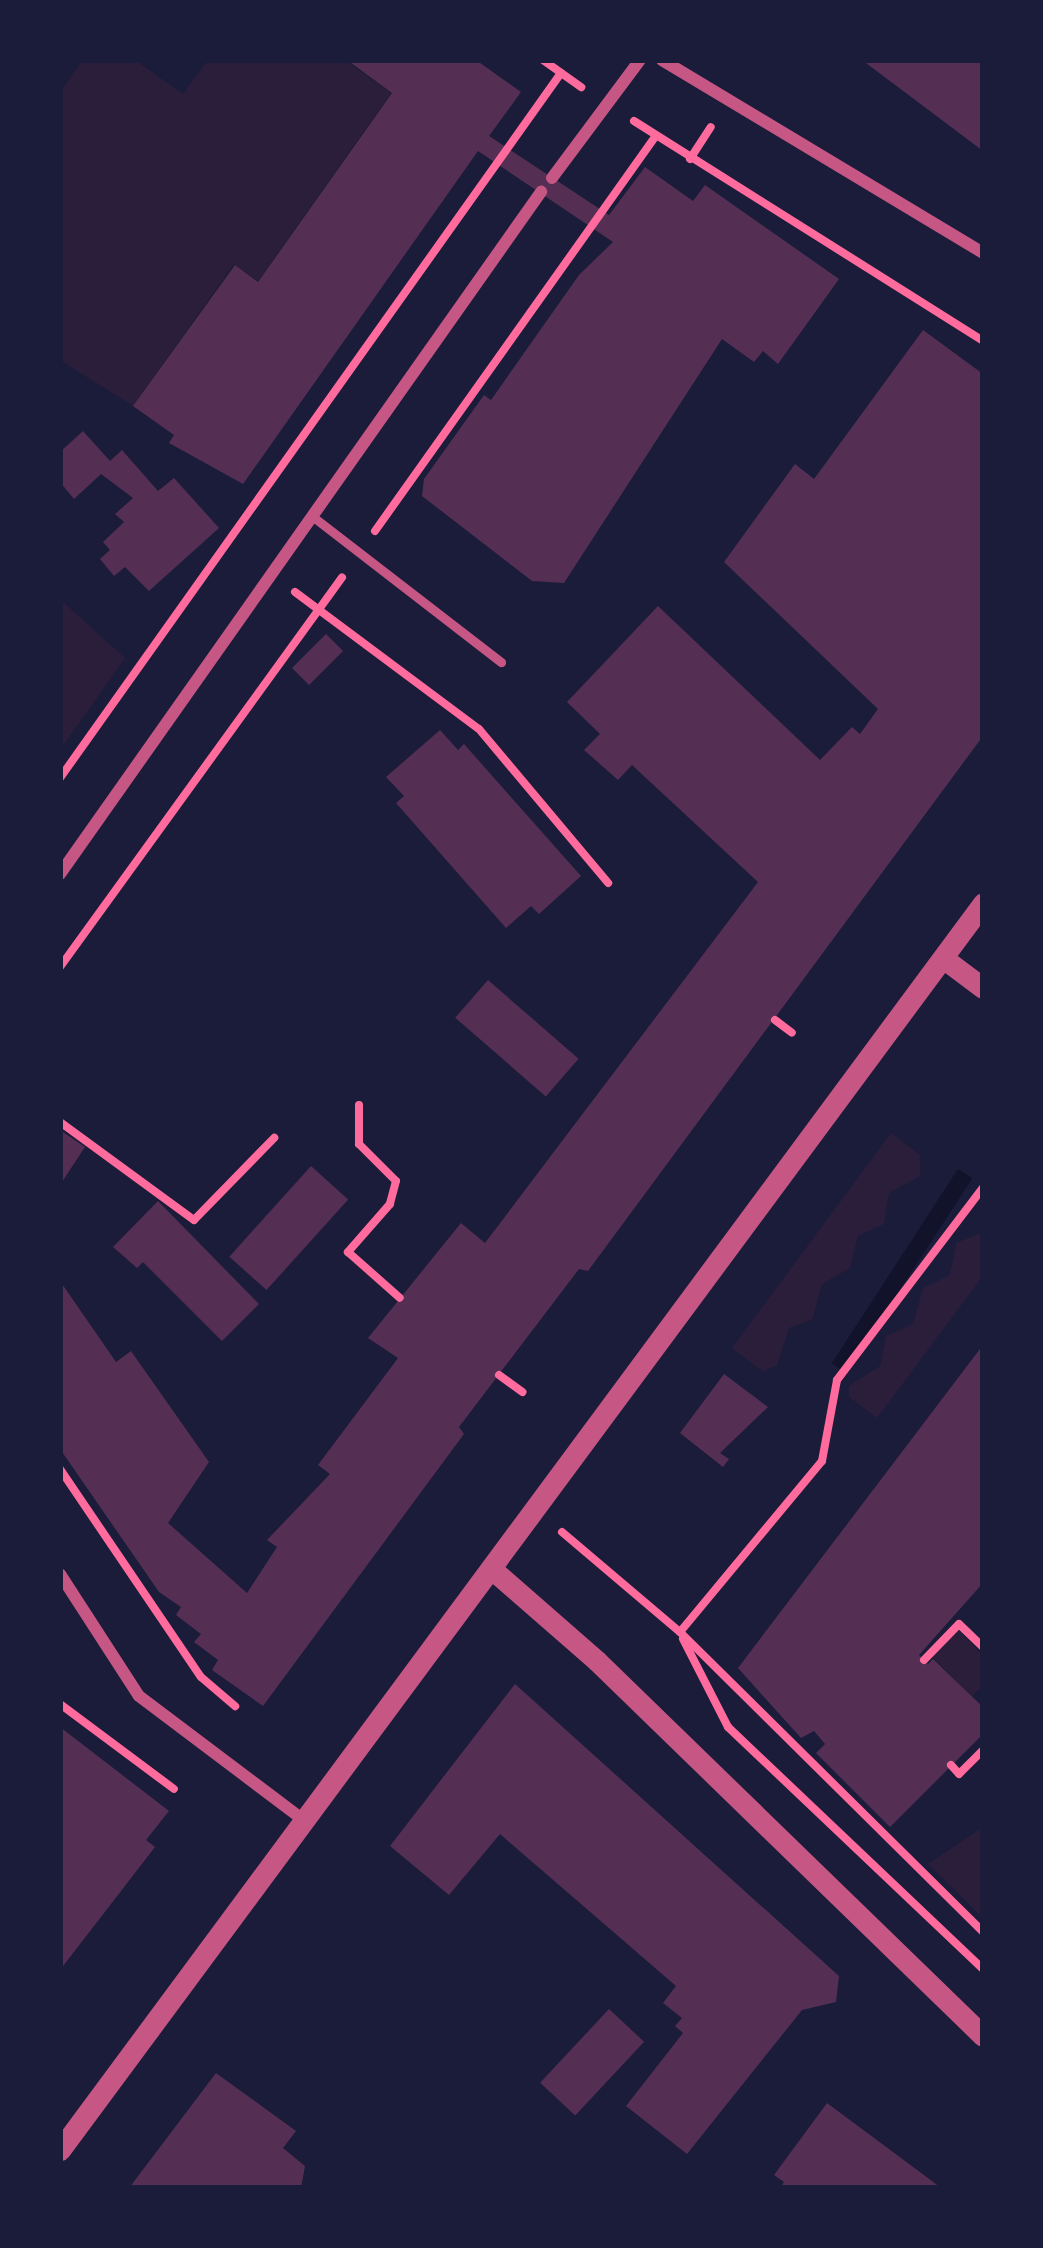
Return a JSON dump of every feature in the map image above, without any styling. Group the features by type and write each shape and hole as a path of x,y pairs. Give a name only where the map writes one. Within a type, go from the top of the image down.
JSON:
{"street":[{"path":"552,178 640,60"},
{"path":"662,60 983,253"},
{"path":"60,874 541,192"},
{"path":"60,2150 494,1571 983,903"},
{"path":"943,958 983,988"},
{"path":"494,1571 983,2036"},
{"path":"60,1574 139,1696 306,1822"}],"lane":[{"path":"312,516 501,662"}],"path":[{"path":"543,60 690,159 983,341"},
{"path":"60,778 561,73"},
{"path":"690,159 714,122"},
{"path":"271,574 479,729 608,883"},
{"path":"776,1020 792,1033"},
{"path":"359,1105 359,1144 396,1181 390,1204 348,1252 400,1298"},
{"path":"60,1122 194,1220 274,1138"},
{"path":"680,1632 822,1461 837,1380 983,1188"},
{"path":"499,1375 522,1392"},
{"path":"60,1468 202,1677 235,1706"},
{"path":"537,1510 680,1632 983,1932"},
{"path":"924,1660 959,1624 983,1647"},
{"path":"680,1632 721,1717 882,1878 983,1969"},
{"path":"60,1704 174,1789"},
{"path":"951,1766 958,1774 983,1750"}],"shaded area":[{"path":"83,60 135,60 183,94 208,60 345,60 391,93 258,281 234,264 133,406 60,360 60,92"},
{"path":"60,599 125,658 60,750"},
{"path":"891,1133 920,1155 920,1176 889,1193 884,1224 858,1236 850,1268 822,1284 812,1320 789,1328 777,1365 763,1372 732,1348"},
{"path":"958,1169 972,1178 846,1373 832,1364"},
{"path":"983,1232 983,1276 877,1418 849,1397 849,1386 880,1366 886,1336 913,1324 923,1288 950,1275 956,1243"},
{"path":"959,1630 983,1656 983,1686 972,1696 932,1657"},
{"path":"983,1827 983,1918 928,1864"}],"building":[{"path":"347,60 476,60 521,92 489,136 609,215 645,167 693,201 705,185 839,279 778,364 763,351 754,362 722,339 564,583 532,581 422,496 424,479 484,395 491,400 579,275 613,242 478,151 243,484 169,443 174,435 133,406 235,265 258,282 392,93"},
{"path":"862,60 983,60 983,151"},
{"path":"923,330 983,374 983,736 588,1271 579,1269 459,1427 464,1434 263,1706 212,1670 218,1660 194,1642 201,1634 176,1615 181,1607 159,1592 60,1449 60,1281 116,1362 131,1351 209,1462 168,1523 247,1593 277,1547 267,1540 330,1474 318,1465 398,1358 368,1338 461,1223 485,1243 758,882 632,765 618,780 584,750 600,734 567,702 658,606 820,760 852,727 860,734 878,709 724,562 795,464 814,479"},
{"path":"83,431 110,461 122,450 158,491 174,478 219,528 149,591 125,567 114,576 100,559 110,550 103,542 124,522 115,514 133,498 101,474 74,499 60,482 60,452"},
{"path":"326,634 343,651 309,685 292,668"},
{"path":"440,730 458,750 464,744 581,876 539,914 531,906 506,928 396,803 404,796 386,777"},
{"path":"488,980 579,1059 546,1096 455,1018"},
{"path":"60,1130 85,1147 60,1185"},
{"path":"311,1166 348,1199 267,1290 229,1257"},
{"path":"158,1201 259,1304 222,1341 143,1262 137,1268 113,1247"},
{"path":"983,1345 983,1583 919,1655 928,1664 933,1659 983,1707 983,1734 890,1827 816,1753 825,1744 814,1731 801,1738 738,1668"},
{"path":"724,1374 768,1407 720,1453 729,1459 723,1467 680,1433"},
{"path":"515,1684 839,1976 836,2002 802,2010 687,2154 626,2106 683,2033 675,2026 682,2018 663,2003 676,1986 500,1834 449,1895 390,1846"},
{"path":"60,1727 169,1811 146,1840 155,1847 60,1970"},
{"path":"609,2009 644,2042 575,2116 540,2083"},
{"path":"216,2073 296,2131 283,2148 305,2166 301,2188 129,2188"},
{"path":"827,2103 941,2188 780,2188 784,2182 774,2175"}]}
